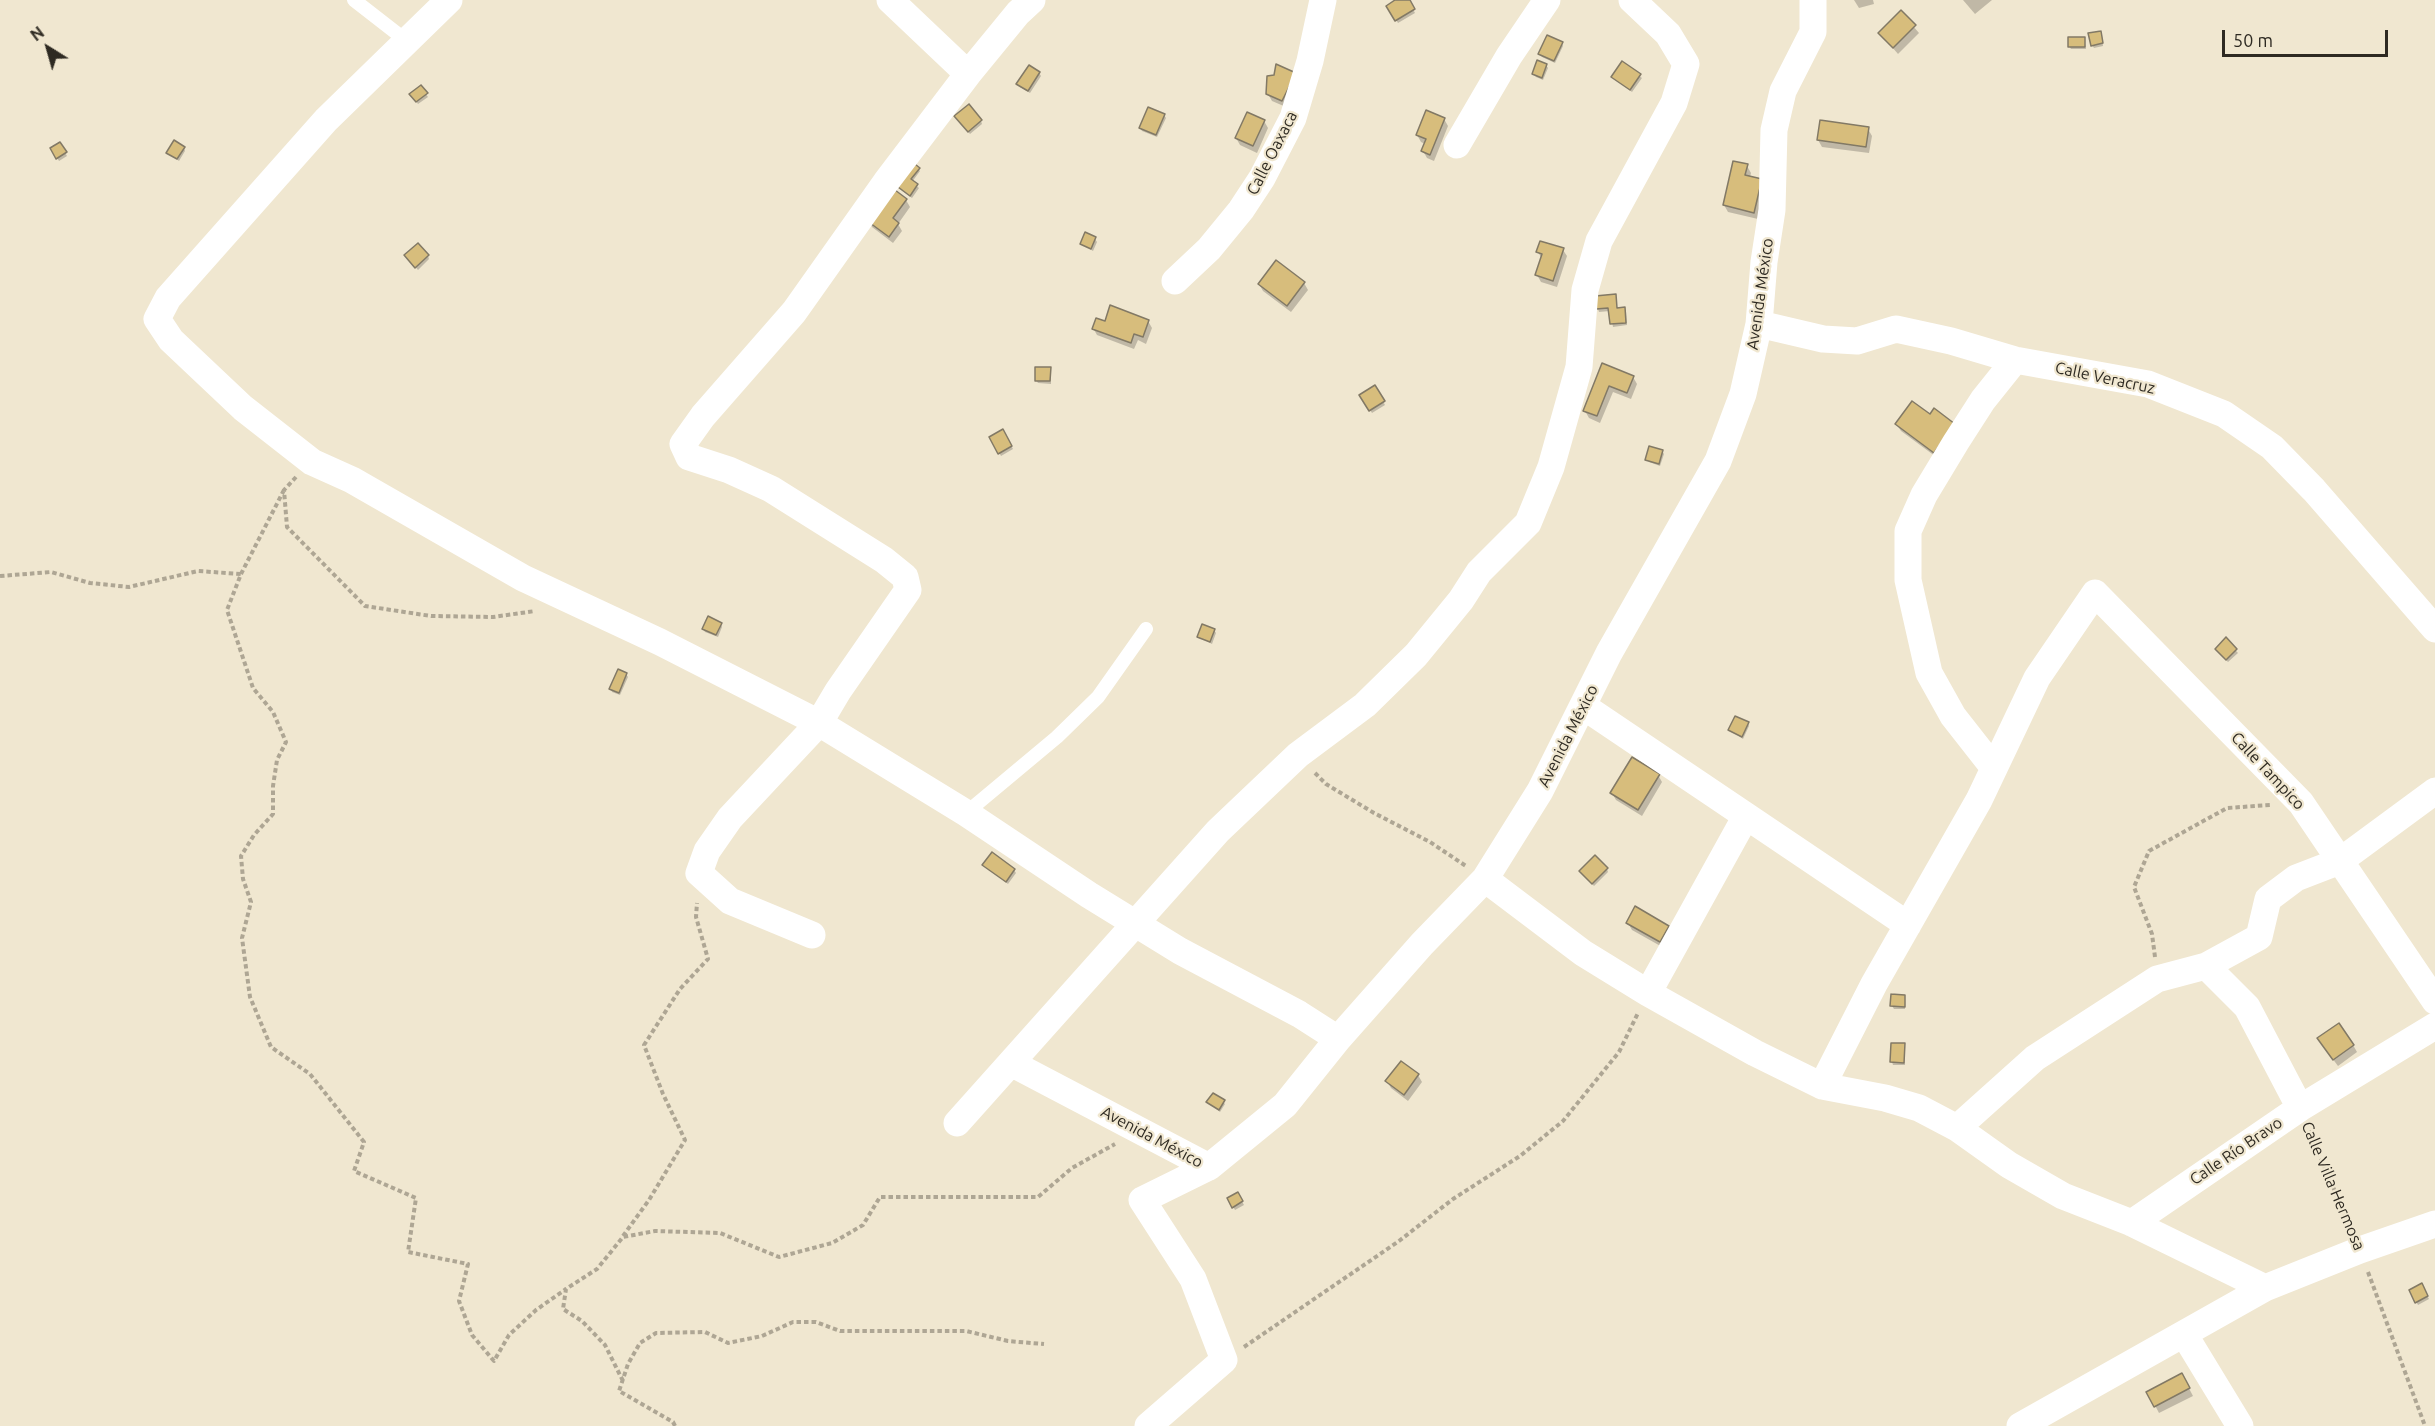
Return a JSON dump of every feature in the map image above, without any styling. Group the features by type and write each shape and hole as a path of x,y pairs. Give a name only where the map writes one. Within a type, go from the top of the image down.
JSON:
{"street":[{"path":"449,0 326,120 168,298 158,319 171,340 243,408 312,462 352,480 523,578 660,642 819,723 966,813 1089,895 1180,951 1299,1014 1338,1039"},
{"path":"890,0 968,74"},
{"path":"812,934 730,901 699,873 707,851 730,818 819,723 908,590 905,577 884,560 771,489 729,470 689,458 682,444 703,416 794,312 886,182 968,74 1018,13 1032,0"},
{"name":"Calle Oaxaca","path":"1175,280 1222,234 1262,178 1293,118 1310,61 1323,0"},
{"path":"1456,145 1509,56 1547,0"},
{"path":"957,1123 1218,831 1298,755 1365,705 1416,655 1461,600 1479,572 1528,523 1551,467 1579,367 1585,290 1599,241 1674,103 1686,64 1668,34 1632,0"},
{"name":"Avenida México","path":"1011,1063 1209,1167 1285,1105 1338,1039 1422,944 1485,879 1540,791 1609,653 1718,460 1743,394 1759,324 1764,262 1772,210 1774,130 1784,91 1813,32 1813,0"},
{"name":"Calle Veracruz","path":"1759,324 1823,339 1857,341 1896,329 1951,341 2015,360 2148,384 2224,414 2272,447 2314,490 2435,629"},
{"path":"1822,1086 1874,984 1979,800 1994,767 1953,716 1929,673 1908,580 1908,531 1924,495 1956,442 1983,400 2015,360"},
{"name":"Calle Tampico","path":"1994,767 2037,678 2095,593 2301,803 2435,1001"},
{"path":"1583,706 1908,925"},
{"path":"1957,1128 2035,1058 2157,979 2206,966 2259,937 2268,899 2296,878 2340,861 2435,791"},
{"path":"1648,993 1746,816"},
{"path":"1485,879 1583,953 1648,993 1755,1053 1822,1086 1885,1098 1919,1108 1957,1128 2008,1165 2063,1196 2132,1223 2265,1288"},
{"name":"Calle Villa Hermosa","path":"2206,966 2247,1007 2300,1108"},
{"name":"Calle Río Bravo","path":"2132,1223 2300,1108 2435,1026"},
{"path":"1148,1426 1224,1360 1193,1279 1142,1200 1209,1167"},
{"path":"2020,1426 2265,1288 2360,1250 2435,1224"},
{"path":"2184,1334 2240,1426"}],"lane":[{"path":"354,0 408,42"},
{"path":"966,813 1057,737 1098,697 1146,629"}],"path":[{"path":"312,462 284,490 241,574 227,610 253,688 273,712 286,742 276,760 273,814 254,835 241,856 243,879 250,902 242,938 250,998 271,1047 310,1074 364,1142 354,1171 416,1198 408,1252 468,1264 459,1301 472,1335 494,1361 509,1335 536,1310 597,1269 649,1200 685,1140 663,1094 644,1045 680,990 708,959 696,917 699,873"},
{"path":"284,490 286,527 365,606 431,616 462,617 493,617 538,610"},
{"path":"0,576 51,572 90,583 129,587 198,571 241,574"},
{"path":"1298,755 1326,784 1374,813 1430,842 1485,879"},
{"path":"2157,979 2152,934 2134,887 2149,851 2227,808 2301,803"},
{"path":"1224,1360 1399,1241 1453,1199 1520,1156 1563,1121 1618,1053 1648,993"},
{"name":"Calle Villa Hermosa","path":"2300,1108 2360,1250 2425,1426"},
{"path":"623,1237 655,1231 720,1233 779,1257 832,1243 863,1225 880,1197 1038,1197 1072,1168 1139,1130"},
{"path":"566,1289 563,1309 582,1321 605,1345 623,1381"},
{"path":"675,1426 673,1422 619,1391 628,1364 640,1343 656,1333 705,1332 728,1343 762,1336 793,1322 816,1322 840,1331 966,1332 1008,1341 1044,1344"}],"building":[{"path":"1395,0 1410,0 1415,9 1395,21 1386,6"},
{"path":"1901,10 1916,25 1893,48 1878,33"},
{"path":"2101,31 2103,43 2091,46 2088,33"},
{"path":"1547,35 1563,42 1554,61 1538,54"},
{"path":"2068,37 2085,37 2085,47 2068,47"},
{"path":"1537,60 1547,64 1542,78 1532,74"},
{"path":"1622,61 1641,74 1630,90 1611,77"},
{"path":"1276,64 1296,73 1282,101 1266,94 1267,76 1274,75"},
{"path":"1029,65 1040,72 1028,91 1016,84"},
{"path":"421,85 428,93 416,102 409,94"},
{"path":"969,104 982,120 968,132 954,116"},
{"path":"1148,107 1165,114 1156,135 1139,128"},
{"path":"1426,110 1445,118 1430,155 1421,151 1426,139 1416,135"},
{"path":"1247,112 1265,120 1253,146 1235,138"},
{"path":"1820,120 1869,127 1866,147 1817,140"},
{"path":"174,140 185,147 177,159 166,153"},
{"path":"60,142 67,152 56,159 50,148"},
{"path":"911,161 920,168 911,179 918,184 910,196 894,184"},
{"path":"1733,161 1748,164 1745,175 1762,179 1754,213 1723,205"},
{"path":"891,187 907,199 893,218 899,223 889,237 866,220"},
{"path":"1085,232 1096,237 1091,249 1080,244"},
{"path":"1540,241 1564,248 1553,281 1535,275 1542,254 1536,252"},
{"path":"418,243 429,255 415,268 404,255"},
{"path":"1276,260 1305,282 1287,306 1258,284"},
{"path":"1616,294 1617,308 1625,307 1626,323 1610,324 1608,308 1596,309 1595,296"},
{"path":"1110,305 1149,320 1143,337 1134,334 1131,343 1092,329 1096,318 1105,321"},
{"path":"1602,363 1634,376 1627,393 1609,386 1597,416 1583,411"},
{"path":"1035,367 1051,367 1050,381 1035,381"},
{"path":"1375,385 1385,401 1369,411 1359,395"},
{"path":"1912,401 1930,414 1934,408 1955,424 1934,453 1895,424"},
{"path":"1003,429 1012,446 998,454 989,437"},
{"path":"1649,446 1663,450 1659,464 1645,460"},
{"path":"708,616 722,623 716,635 702,629"},
{"path":"1202,624 1215,629 1210,642 1197,637"},
{"path":"2226,637 2237,649 2226,660 2215,649"},
{"path":"618,669 627,673 619,693 609,689"},
{"path":"1735,716 1749,722 1742,737 1728,730"},
{"path":"1632,757 1660,774 1638,810 1610,793"},
{"path":"992,852 1015,869 1006,882 982,865"},
{"path":"1595,855 1608,868 1592,884 1579,871"},
{"path":"1635,906 1669,926 1660,942 1626,923"},
{"path":"1891,994 1905,995 1905,1007 1890,1006"},
{"path":"2339,1023 2354,1045 2333,1060 2317,1038"},
{"path":"1891,1043 1905,1043 1904,1063 1890,1062"},
{"path":"1401,1061 1419,1074 1404,1095 1385,1081"},
{"path":"1213,1093 1225,1100 1219,1110 1206,1102"},
{"path":"1238,1192 1243,1201 1232,1208 1227,1198"},
{"path":"2422,1283 2428,1296 2415,1303 2409,1290"},
{"path":"2182,1373 2190,1388 2154,1407 2146,1392"}]}
